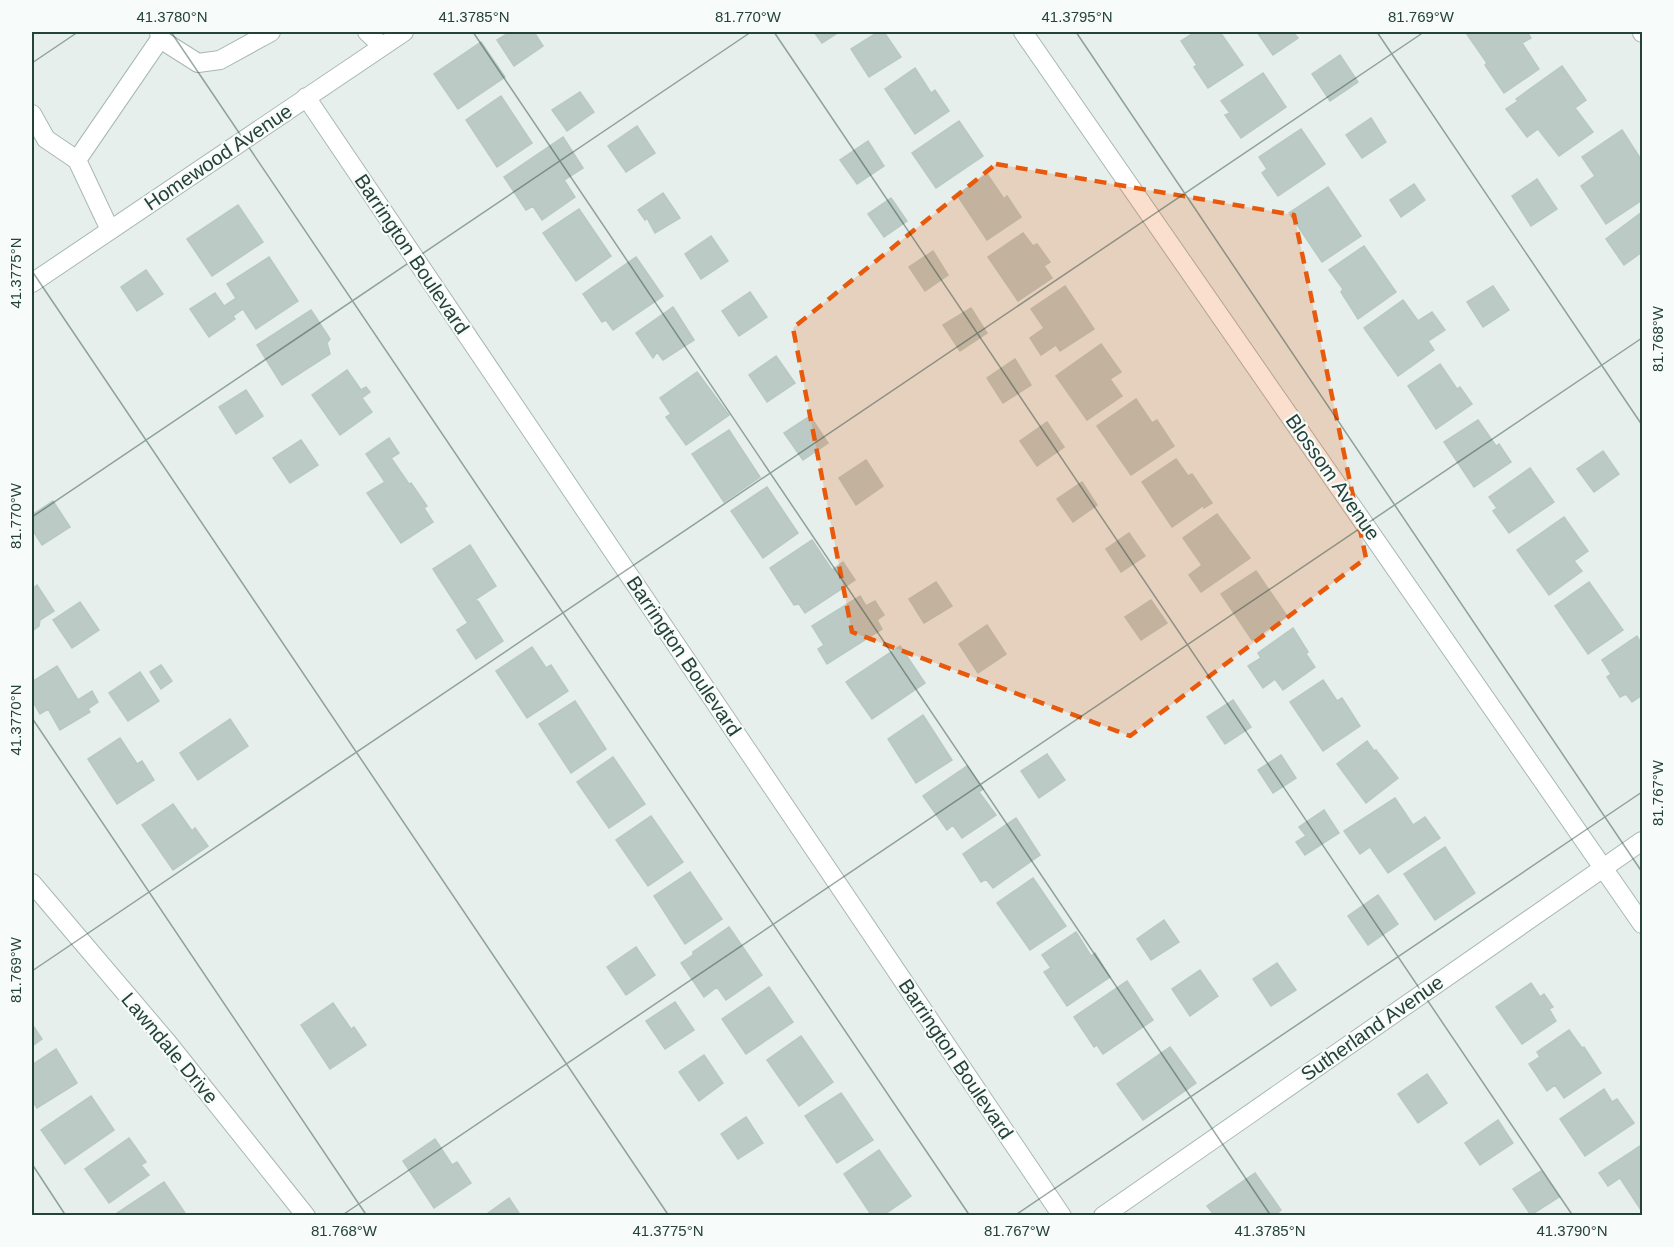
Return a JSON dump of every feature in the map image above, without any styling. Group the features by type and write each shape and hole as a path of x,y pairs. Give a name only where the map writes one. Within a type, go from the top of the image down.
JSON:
{"street":[{"path":"77,160 160,35 198,63 220,60 271,32"},
{"path":"367,32 382,46"},
{"name":"Homewood Avenue","path":"32,283 404,32"},
{"name":"Blossom Avenue","path":"1023,32 1642,924"},
{"name":"Barrington Boulevard","path":"306,98 1062,1215"},
{"path":"32,114 46,139 77,160 110,230"},
{"name":"Sutherland Avenue","path":"1103,1215 1642,841"},
{"name":"Lawndale Drive","path":"32,883 168,1043 306,1215"}],"highlighted area":[{"path":"996,164 1294,215 1366,558 1130,736 852,632 793,328"}],"building":[{"path":"510,32 534,32 543,46 514,66 497,40"},
{"path":"814,32 839,32 822,43"},
{"path":"878,32 884,32 901,57 869,77 851,49"},
{"path":"1195,32 1220,32 1243,65 1208,88 1194,67 1197,65 1181,41"},
{"path":"1257,32 1293,32 1298,38 1273,55"},
{"path":"1527,32 1531,38 1522,43 1539,69 1504,93 1466,33"},
{"path":"481,42 505,77 458,109 434,74"},
{"path":"1340,55 1358,82 1330,101 1312,74"},
{"path":"1562,66 1586,100 1575,108 1593,132 1559,156 1538,129 1527,137 1506,109 1518,101 1516,99"},
{"path":"915,68 931,93 935,90 949,111 915,134 885,89"},
{"path":"1263,73 1286,107 1241,138 1225,115 1230,113 1221,101"},
{"path":"580,92 594,112 567,131 552,110"},
{"path":"501,96 532,143 497,167 466,120"},
{"path":"1371,118 1386,142 1362,158 1346,135"},
{"path":"959,121 983,156 936,188 912,153"},
{"path":"637,126 655,153 626,172 608,146"},
{"path":"1301,129 1325,164 1278,196 1262,173 1267,169 1259,157"},
{"path":"1622,130 1642,161 1642,200 1606,224 1581,186 1595,176 1582,157"},
{"path":"563,137 583,168 564,180 575,197 542,220 533,206 526,210 504,177"},
{"path":"868,141 884,166 857,184 840,160"},
{"path":"987,174 1004,199 1007,196 1021,217 987,240 957,195"},
{"path":"1537,179 1557,209 1531,226 1512,196"},
{"path":"1414,184 1425,200 1401,217 1390,200"},
{"path":"1328,187 1361,236 1322,262 1289,213"},
{"path":"663,193 680,218 655,233 647,218 645,220 638,210"},
{"path":"891,198 907,221 884,237 868,214"},
{"path":"238,205 263,242 212,276 187,239"},
{"path":"579,209 611,256 576,281 543,233"},
{"path":"1642,212 1642,252 1624,265 1606,239"},
{"path":"1023,233 1033,246 1037,244 1050,262 1044,266 1052,278 1018,301 988,257"},
{"path":"711,236 728,261 701,279 685,254"},
{"path":"1364,246 1396,292 1358,319 1341,292 1343,289 1329,270"},
{"path":"933,251 948,275 925,291 909,267"},
{"path":"269,257 298,301 256,329 243,309 233,316 235,319 209,337 190,309 215,293 224,306 236,298 227,284"},
{"path":"636,257 663,296 613,330 606,320 602,322 583,294"},
{"path":"146,270 163,294 137,311 121,287"},
{"path":"1065,286 1094,329 1060,351 1056,345 1041,355 1030,338 1044,328 1031,309"},
{"path":"1493,286 1509,310 1483,327 1467,302"},
{"path":"750,292 767,317 739,336 722,311"},
{"path":"1403,300 1418,321 1432,312 1445,330 1428,341 1434,350 1398,376 1364,328"},
{"path":"673,307 694,340 663,360 657,352 653,358 636,333"},
{"path":"971,308 987,333 960,351 943,325"},
{"path":"311,310 330,339 327,343 330,354 282,385 257,345"},
{"path":"1101,344 1121,372 1110,379 1122,396 1087,420 1056,376"},
{"path":"776,356 795,383 767,402 749,375"},
{"path":"1015,359 1031,385 1003,403 987,378"},
{"path":"1440,364 1457,389 1460,387 1472,404 1436,429 1408,386"},
{"path":"347,370 361,390 366,387 370,392 362,398 372,412 340,435 312,395"},
{"path":"697,372 729,415 686,445 666,417 671,414 660,398"},
{"path":"246,390 263,416 236,434 219,407"},
{"path":"1136,399 1152,423 1157,420 1174,446 1131,475 1097,426"},
{"path":"810,416 828,443 803,460 784,433"},
{"path":"1478,420 1496,446 1499,444 1511,462 1474,487 1444,442"},
{"path":"1047,422 1064,447 1037,466 1020,441"},
{"path":"729,430 760,477 724,502 692,454"},
{"path":"389,438 399,453 391,458 427,506 424,508 433,522 401,543 367,493 385,482 366,454"},
{"path":"301,440 318,465 290,483 273,458"},
{"path":"1603,451 1619,474 1594,492 1577,469"},
{"path":"1176,459 1188,476 1192,474 1212,503 1204,508 1204,505 1172,527 1142,482"},
{"path":"866,460 883,486 856,505 839,478"},
{"path":"1530,468 1554,502 1509,533 1493,511 1497,508 1489,497"},
{"path":"1082,482 1097,505 1073,522 1057,499"},
{"path":"767,487 798,533 763,558 731,511"},
{"path":"53,501 70,527 42,545 32,529 32,515"},
{"path":"1217,514 1250,558 1201,592 1189,575 1202,565 1183,538"},
{"path":"1564,517 1588,551 1574,561 1582,571 1549,595 1517,550"},
{"path":"1129,533 1145,556 1121,572 1106,549"},
{"path":"812,540 832,570 843,562 855,580 805,613 799,604 794,605 770,568"},
{"path":"470,545 496,586 473,601 478,601 503,641 476,659 457,630 468,623 433,569"},
{"path":"1256,571 1287,616 1252,640 1221,594"},
{"path":"936,582 952,606 924,623 909,599"},
{"path":"1589,582 1623,630 1588,654 1555,606"},
{"path":"37,585 54,611 40,620 39,626 32,631 32,589"},
{"path":"860,596 866,606 875,601 884,615 877,620 882,629 827,664 818,649 824,645 812,626"},
{"path":"1151,600 1167,623 1141,640 1125,617"},
{"path":"80,602 99,630 72,648 53,620"},
{"path":"987,625 1006,654 978,673 959,644"},
{"path":"1293,628 1315,667 1283,690 1275,679 1263,688 1248,666 1261,658 1258,653"},
{"path":"1637,636 1642,645 1642,695 1632,702 1626,694 1620,697 1607,677 1611,674 1602,660"},
{"path":"900,646 925,683 872,719 846,682"},
{"path":"532,647 546,668 551,665 568,691 527,718 496,671"},
{"path":"161,665 172,681 161,689 150,672"},
{"path":"57,666 78,700 92,691 98,702 88,709 90,712 60,730 48,709 40,714 32,700 32,682"},
{"path":"140,672 159,701 128,721 109,693"},
{"path":"1323,680 1337,701 1342,698 1360,726 1323,751 1290,702"},
{"path":"1233,700 1251,727 1225,744 1207,717"},
{"path":"575,701 606,749 571,773 539,724"},
{"path":"923,715 952,760 916,783 888,739"},
{"path":"230,719 248,746 198,780 180,753"},
{"path":"120,738 137,764 142,761 154,780 117,804 88,759"},
{"path":"1367,741 1398,778 1366,803 1337,764"},
{"path":"1047,754 1065,780 1039,798 1021,771"},
{"path":"1281,755 1296,778 1273,793 1258,770"},
{"path":"613,757 645,804 609,828 577,782"},
{"path":"967,766 983,789 979,792 996,815 962,838 953,825 947,830 923,796"},
{"path":"1395,798 1413,825 1425,817 1440,838 1388,873 1370,847 1360,854 1344,831"},
{"path":"173,804 192,831 195,828 208,846 173,870 142,825"},
{"path":"1324,810 1339,833 1305,855 1296,842 1306,836 1299,827"},
{"path":"651,816 683,862 648,886 616,840"},
{"path":"1016,818 1040,855 993,888 986,879 981,882 963,854"},
{"path":"1445,847 1475,893 1435,920 1404,874"},
{"path":"690,872 722,919 685,944 654,896"},
{"path":"1033,878 1066,926 1030,950 997,903"},
{"path":"1378,895 1398,924 1368,945 1348,916"},
{"path":"1164,920 1179,942 1151,960 1137,939"},
{"path":"729,927 762,975 726,1000 717,987 704,997 681,963"},
{"path":"1076,932 1091,956 1095,953 1110,977 1067,1006 1044,972 1051,968 1042,955"},
{"path":"636,947 655,975 626,995 607,967"},
{"path":"1277,963 1296,990 1271,1006 1253,979"},
{"path":"1200,970 1218,996 1190,1016 1172,989"},
{"path":"1127,981 1153,1020 1103,1054 1097,1045 1094,1047 1074,1017"},
{"path":"1531,983 1540,997 1544,994 1553,1007 1549,1009 1556,1021 1522,1044 1496,1007"},
{"path":"769,987 793,1022 746,1054 722,1019"},
{"path":"675,1002 694,1030 665,1049 646,1021"},
{"path":"333,1003 351,1029 354,1027 366,1045 330,1069 301,1025"},
{"path":"32,1024 42,1039 32,1046"},
{"path":"1569,1030 1582,1048 1584,1047 1601,1073 1564,1098 1555,1085 1547,1091 1529,1064 1540,1057 1537,1052"},
{"path":"801,1036 833,1082 799,1106 767,1060"},
{"path":"1170,1047 1196,1083 1143,1120 1117,1084"},
{"path":"56,1049 77,1083 37,1108 32,1100 32,1065"},
{"path":"704,1055 723,1083 699,1101 679,1072"},
{"path":"1427,1074 1447,1103 1418,1123 1398,1094"},
{"path":"1604,1089 1612,1102 1617,1099 1634,1123 1585,1156 1560,1119"},
{"path":"841,1093 873,1140 837,1163 805,1116"},
{"path":"91,1096 114,1130 65,1164 41,1130"},
{"path":"746,1117 763,1143 738,1159 721,1134"},
{"path":"1498,1120 1513,1143 1480,1165 1465,1143"},
{"path":"129,1138 146,1162 141,1165 149,1175 109,1203 85,1169"},
{"path":"435,1139 452,1165 457,1162 471,1183 434,1208 403,1161"},
{"path":"1640,1146 1642,1149 1642,1210 1620,1178 1608,1186 1599,1173"},
{"path":"879,1150 911,1196 882,1216 872,1216 844,1174"},
{"path":"1541,1171 1559,1197 1531,1215 1513,1189"},
{"path":"1255,1173 1281,1210 1274,1216 1212,1216 1214,1215 1207,1206"},
{"path":"164,1182 187,1216 118,1216 117,1213"},
{"path":"509,1198 521,1216 484,1216"}]}
